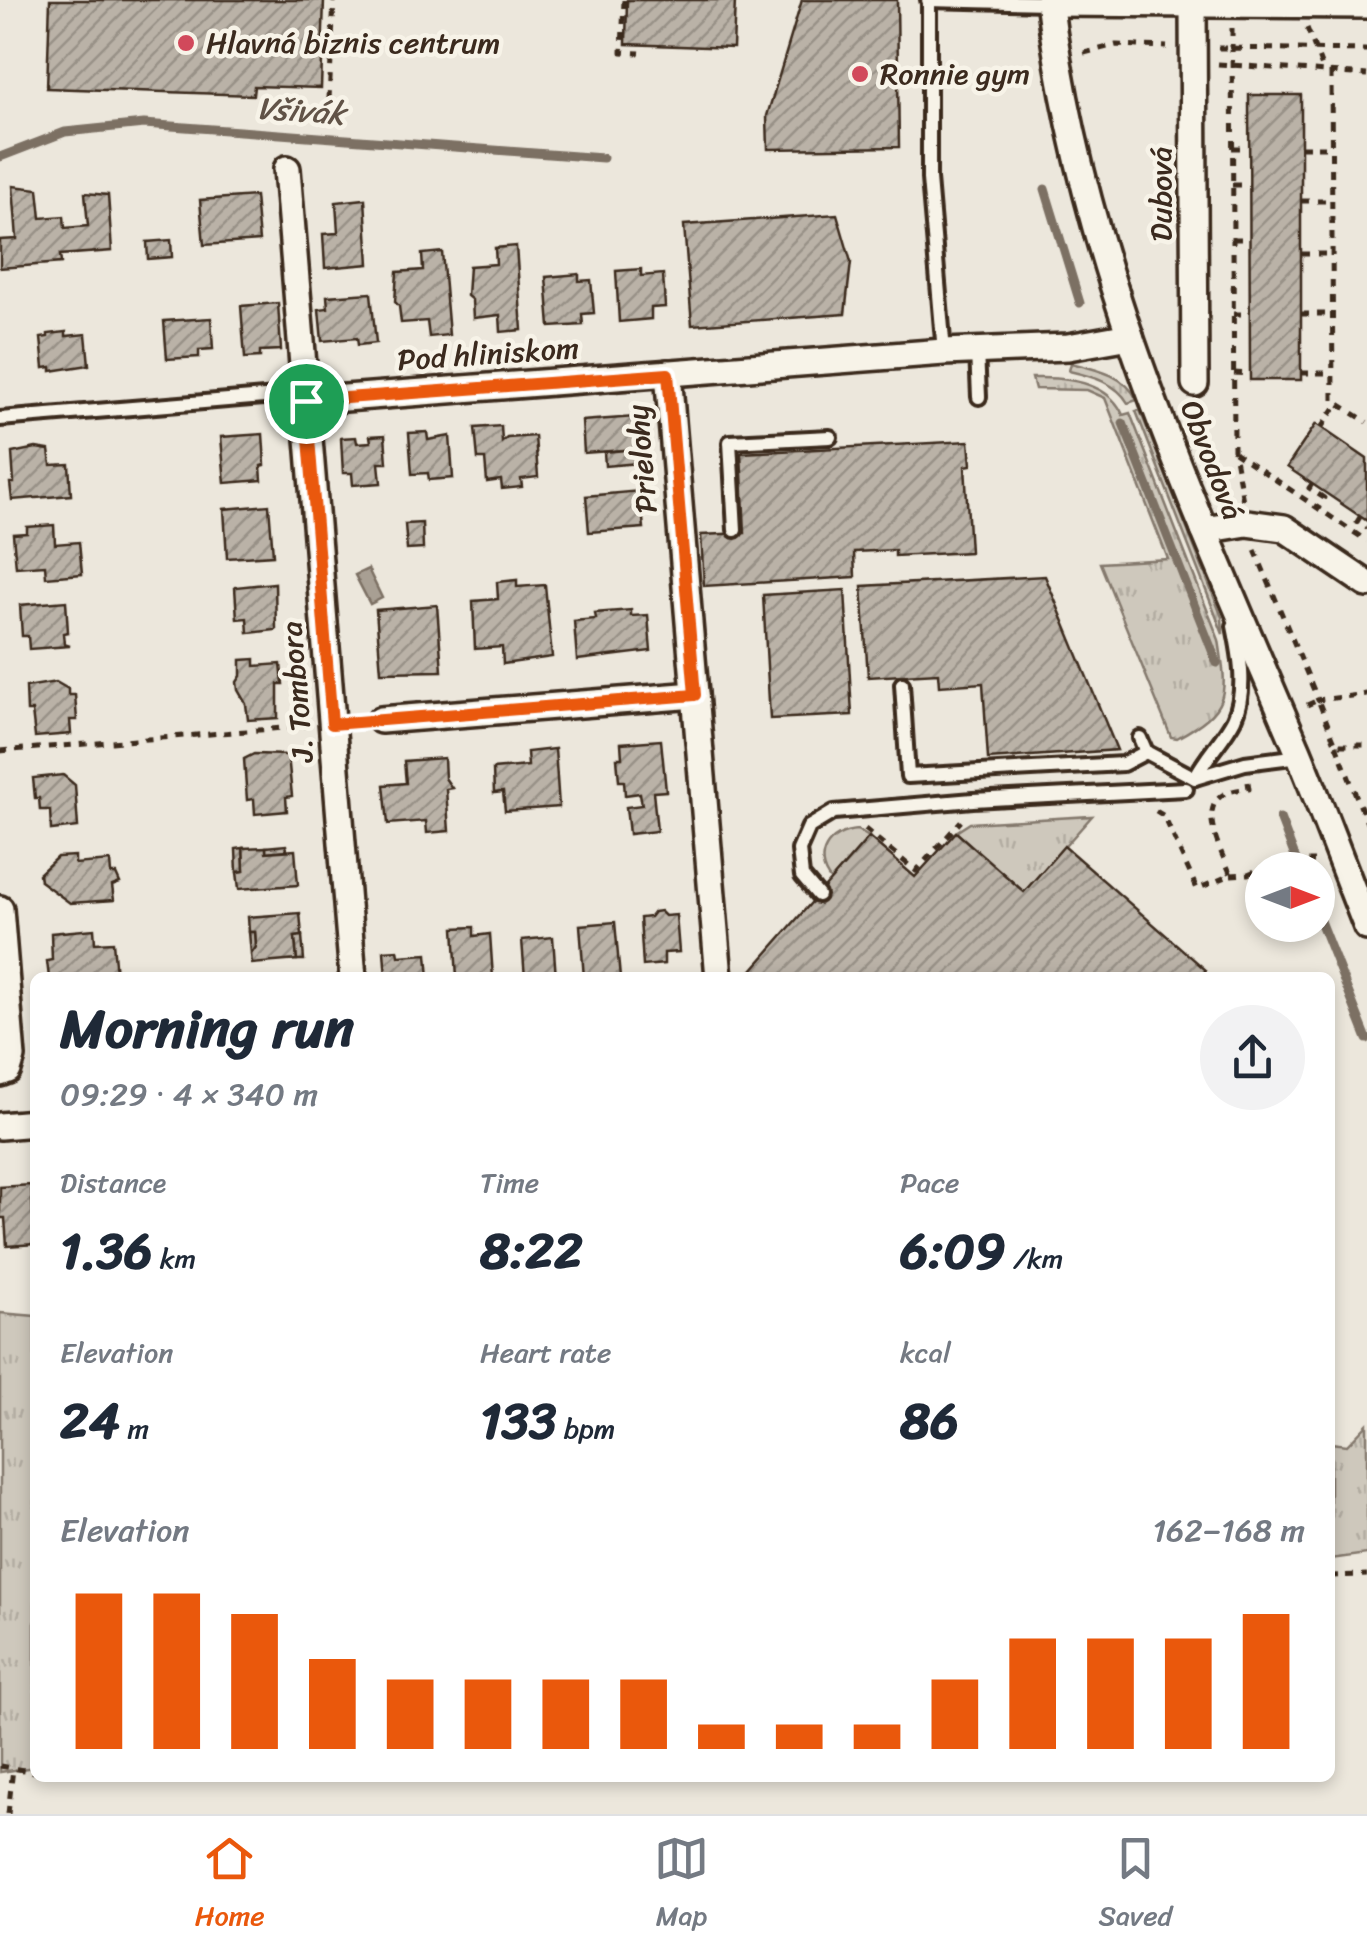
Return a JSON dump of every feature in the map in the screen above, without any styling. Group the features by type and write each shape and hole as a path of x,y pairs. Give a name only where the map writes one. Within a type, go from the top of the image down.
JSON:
{"street":[{"path":"1049,2 1367,5"},
{"name":"Obvodová","path":"1049,2 1069,129 1102,254 1130,336 1228,594 1300,756 1367,927"},
{"name":"Dubová","path":"1193,6 1195,382"},
{"path":"287,170 306,401"},
{"name":"Prielohy","path":"719,972 668,374 1083,345 1130,336"},
{"name":"Pod hliniskom","path":"306,401 668,374"},
{"name":"J. Tombora","path":"306,401 353,972"},
{"path":"1204,530 1247,522 1284,528 1367,584"},
{"path":"381,720 695,695"},
{"path":"0,909 12,1057 8,1070 0,1074"},
{"path":"0,1126 30,1124"}],"lane":[{"path":"944,352 929,180 929,0 1049,2"},
{"path":"977,350 979,397"},
{"path":"0,419 288,395 306,401"},
{"path":"735,530 730,442 830,437"},
{"path":"1195,778 1206,755 1234,720 1239,699 1241,661 1228,594"},
{"path":"902,684 908,776 1123,764 1143,745 1195,778 1246,763 1300,756"},
{"path":"818,895 802,876 799,850 809,827 834,812 1186,790"}],"path":[{"path":"329,99 334,0"},
{"path":"624,0 622,52 640,54"},
{"path":"1232,5 1234,452 1243,504"},
{"path":"1298,5 1328,72 1333,400 1367,422"},
{"path":"1193,62 1367,75"},
{"path":"1300,147 1332,147"},
{"path":"1232,148 1250,148"},
{"path":"1232,185 1250,185"},
{"path":"1300,201 1332,201"},
{"path":"1233,239 1250,239"},
{"path":"1300,254 1332,254"},
{"path":"1233,314 1250,314"},
{"path":"1301,314 1333,314"},
{"path":"1301,373 1333,373"},
{"path":"1234,374 1250,374"},
{"path":"1321,428 1338,403"},
{"path":"1234,452 1366,540"},
{"path":"1312,484 1309,488 1324,498 1318,508"},
{"path":"1360,517 1357,522 1367,528"},
{"path":"1250,538 1318,700 1367,694"},
{"path":"0,751 332,724"},
{"path":"1336,745 1367,823"},
{"path":"1148,809 1164,816 1197,889 1214,882"},
{"path":"862,826 916,871 960,821 966,820"},
{"path":"1231,875 1248,874 1279,862 1340,858"},
{"path":"1335,1576 1367,1576"},
{"path":"0,1766 30,1771"},
{"path":"8,1814 13,1768"}],"green space":[{"path":"1071,363 1118,379 1137,400 1128,403 1110,385 1069,371"},
{"path":"1032,378 1085,383 1108,395 1123,415 1130,413 1219,640 1222,659 1223,688 1216,709 1177,738 1171,737 1100,563 1168,559 1105,398 1087,390 1035,389"},
{"path":"1140,410 1222,617 1223,634 1136,411"},
{"path":"1092,816 1024,892 956,832 970,823"},
{"path":"857,830 869,837 831,881 823,863 826,847 838,835"},
{"path":"0,1313 30,1316 30,1768 0,1772"},
{"path":"1367,1424 1367,1554 1335,1558 1335,1444 1347,1445"}],"shaded area":[{"path":"368,569 382,598 370,604 355,575"}],"building":[{"name":"Hlavná biznis centrum","path":"50,0 324,0 321,88 254,86 253,95 47,88"},
{"path":"627,0 735,0 733,48 626,44"},
{"path":"802,0 897,0 899,147 768,149 767,116"},
{"path":"1249,95 1301,95 1301,380 1250,380"},
{"path":"13,186 38,189 41,218 64,216 65,228 88,226 85,193 108,195 112,251 60,255 61,263 0,268 0,240 17,239"},
{"path":"255,196 259,241 204,245 200,200"},
{"path":"365,199 369,264 325,268 323,234 338,233 336,202"},
{"path":"837,214 851,262 845,314 692,325 684,225"},
{"path":"171,240 172,257 148,259 147,242"},
{"path":"516,246 522,330 501,332 500,315 473,318 472,300 467,296 469,266 496,264 495,248"},
{"path":"442,252 449,335 429,337 427,321 401,323 395,302 397,272 423,270 422,254"},
{"path":"641,269 641,276 663,274 665,307 651,308 651,319 619,322 616,271"},
{"path":"579,274 579,281 591,280 594,313 582,314 583,325 550,327 546,277"},
{"path":"371,293 376,343 358,345 357,338 322,341 319,309 328,308 327,296"},
{"path":"278,303 281,350 260,351 260,357 245,358 241,306"},
{"path":"211,318 213,349 199,350 199,357 167,359 164,321"},
{"path":"66,332 66,336 86,334 89,365 51,371 51,367 44,368 41,338"},
{"path":"635,417 637,449 584,453 582,421"},
{"path":"1316,424 1367,459 1367,521 1287,467"},
{"path":"501,426 502,442 507,438 535,436 538,477 521,479 522,487 502,489 501,480 487,482 485,459 478,459 475,428"},
{"path":"427,432 428,440 450,436 453,478 429,480 428,473 412,474 409,433"},
{"path":"263,434 262,480 225,483 221,437"},
{"path":"385,435 387,463 379,463 381,483 353,485 352,473 343,473 341,438 356,437 357,443 371,442 370,436"},
{"path":"969,441 971,465 965,466 970,552 895,556 895,550 854,552 855,577 704,586 701,535 745,533 741,453"},
{"path":"36,448 49,450 51,465 69,464 71,495 12,500 12,453"},
{"path":"637,449 638,463 605,466 604,452"},
{"path":"640,491 644,528 589,532 586,496"},
{"path":"269,505 273,555 227,558 224,509"},
{"path":"422,523 423,549 407,550 405,524"},
{"path":"54,525 55,544 79,542 82,574 46,577 45,565 16,567 13,534 27,533 27,527"},
{"path":"1045,576 1117,750 988,759 983,683 939,686 938,673 868,677 862,586"},
{"path":"517,580 517,587 545,585 552,657 503,664 502,647 475,649 473,601 498,599 497,582"},
{"path":"275,583 276,630 248,633 247,618 237,619 235,587"},
{"path":"845,590 852,715 770,719 763,595"},
{"path":"66,601 68,632 63,633 64,644 70,646 29,649 28,636 22,636 20,605"},
{"path":"437,605 442,671 381,672 376,610"},
{"path":"631,610 631,616 648,615 651,651 577,660 574,621 596,619 595,613"},
{"path":"255,659 255,666 281,664 283,684 278,684 278,718 248,720 237,682 241,660"},
{"path":"56,682 68,689 68,695 75,695 77,720 70,720 71,734 35,737 32,711 27,711 26,687"},
{"path":"661,740 666,791 653,792 657,831 629,834 626,807 642,805 640,793 625,795 624,781 619,781 617,758 622,758 621,743"},
{"path":"555,749 559,807 505,811 503,792 494,793 493,769 528,766 527,752"},
{"path":"254,754 288,755 292,796 286,797 287,811 255,814 254,799 247,800 244,759"},
{"path":"444,758 445,778 452,788 446,789 449,831 427,833 426,821 388,824 384,785 406,783 404,761"},
{"path":"63,775 75,785 78,827 51,830 50,810 40,810 33,778"},
{"path":"956,832 1024,892 1064,846 1206,970 750,972 869,837 915,877"},
{"path":"286,845 287,850 266,852 266,847"},
{"path":"266,847 266,852 295,850 298,885 239,889 237,872 244,871 243,848"},
{"path":"243,848 244,871 237,872 236,849"},
{"path":"75,856 75,864 110,861 111,874 116,874 120,883 112,886 114,900 70,903 40,881 39,874 57,857"},
{"path":"660,911 665,916 676,915 679,952 664,953 664,964 643,966 640,918"},
{"path":"300,913 302,936 295,937 297,960 252,964 255,932 249,932 248,917"},
{"path":"615,922 619,972 584,972 580,925"},
{"path":"474,927 474,936 490,934 493,972 457,972 454,928"},
{"path":"94,929 95,943 113,942 116,972 48,972 51,933"},
{"path":"249,932 255,932 256,947 251,954"},
{"path":"302,936 304,960 297,960 295,937"},
{"path":"553,937 556,972 525,972 522,940"},
{"path":"398,950 399,956 427,954 428,972 386,972 384,951"},
{"path":"30,1185 30,1244 7,1246 5,1218 0,1218 0,1187"}],"waterway":[{"name":"Všivák","path":"0,157 65,132 144,124 603,158"},
{"path":"1045,189 1080,303"},
{"path":"1123,423 1217,663"},
{"path":"1280,818 1293,852"},
{"path":"1328,942 1367,1039"}],"place":[{"name":"Hlavná biznis centrum","path":"186,43"},
{"name":"Ronnie gym","path":"860,74"}],"route":[{"path":"668,374 695,695 332,724 306,401 668,374"}]}
